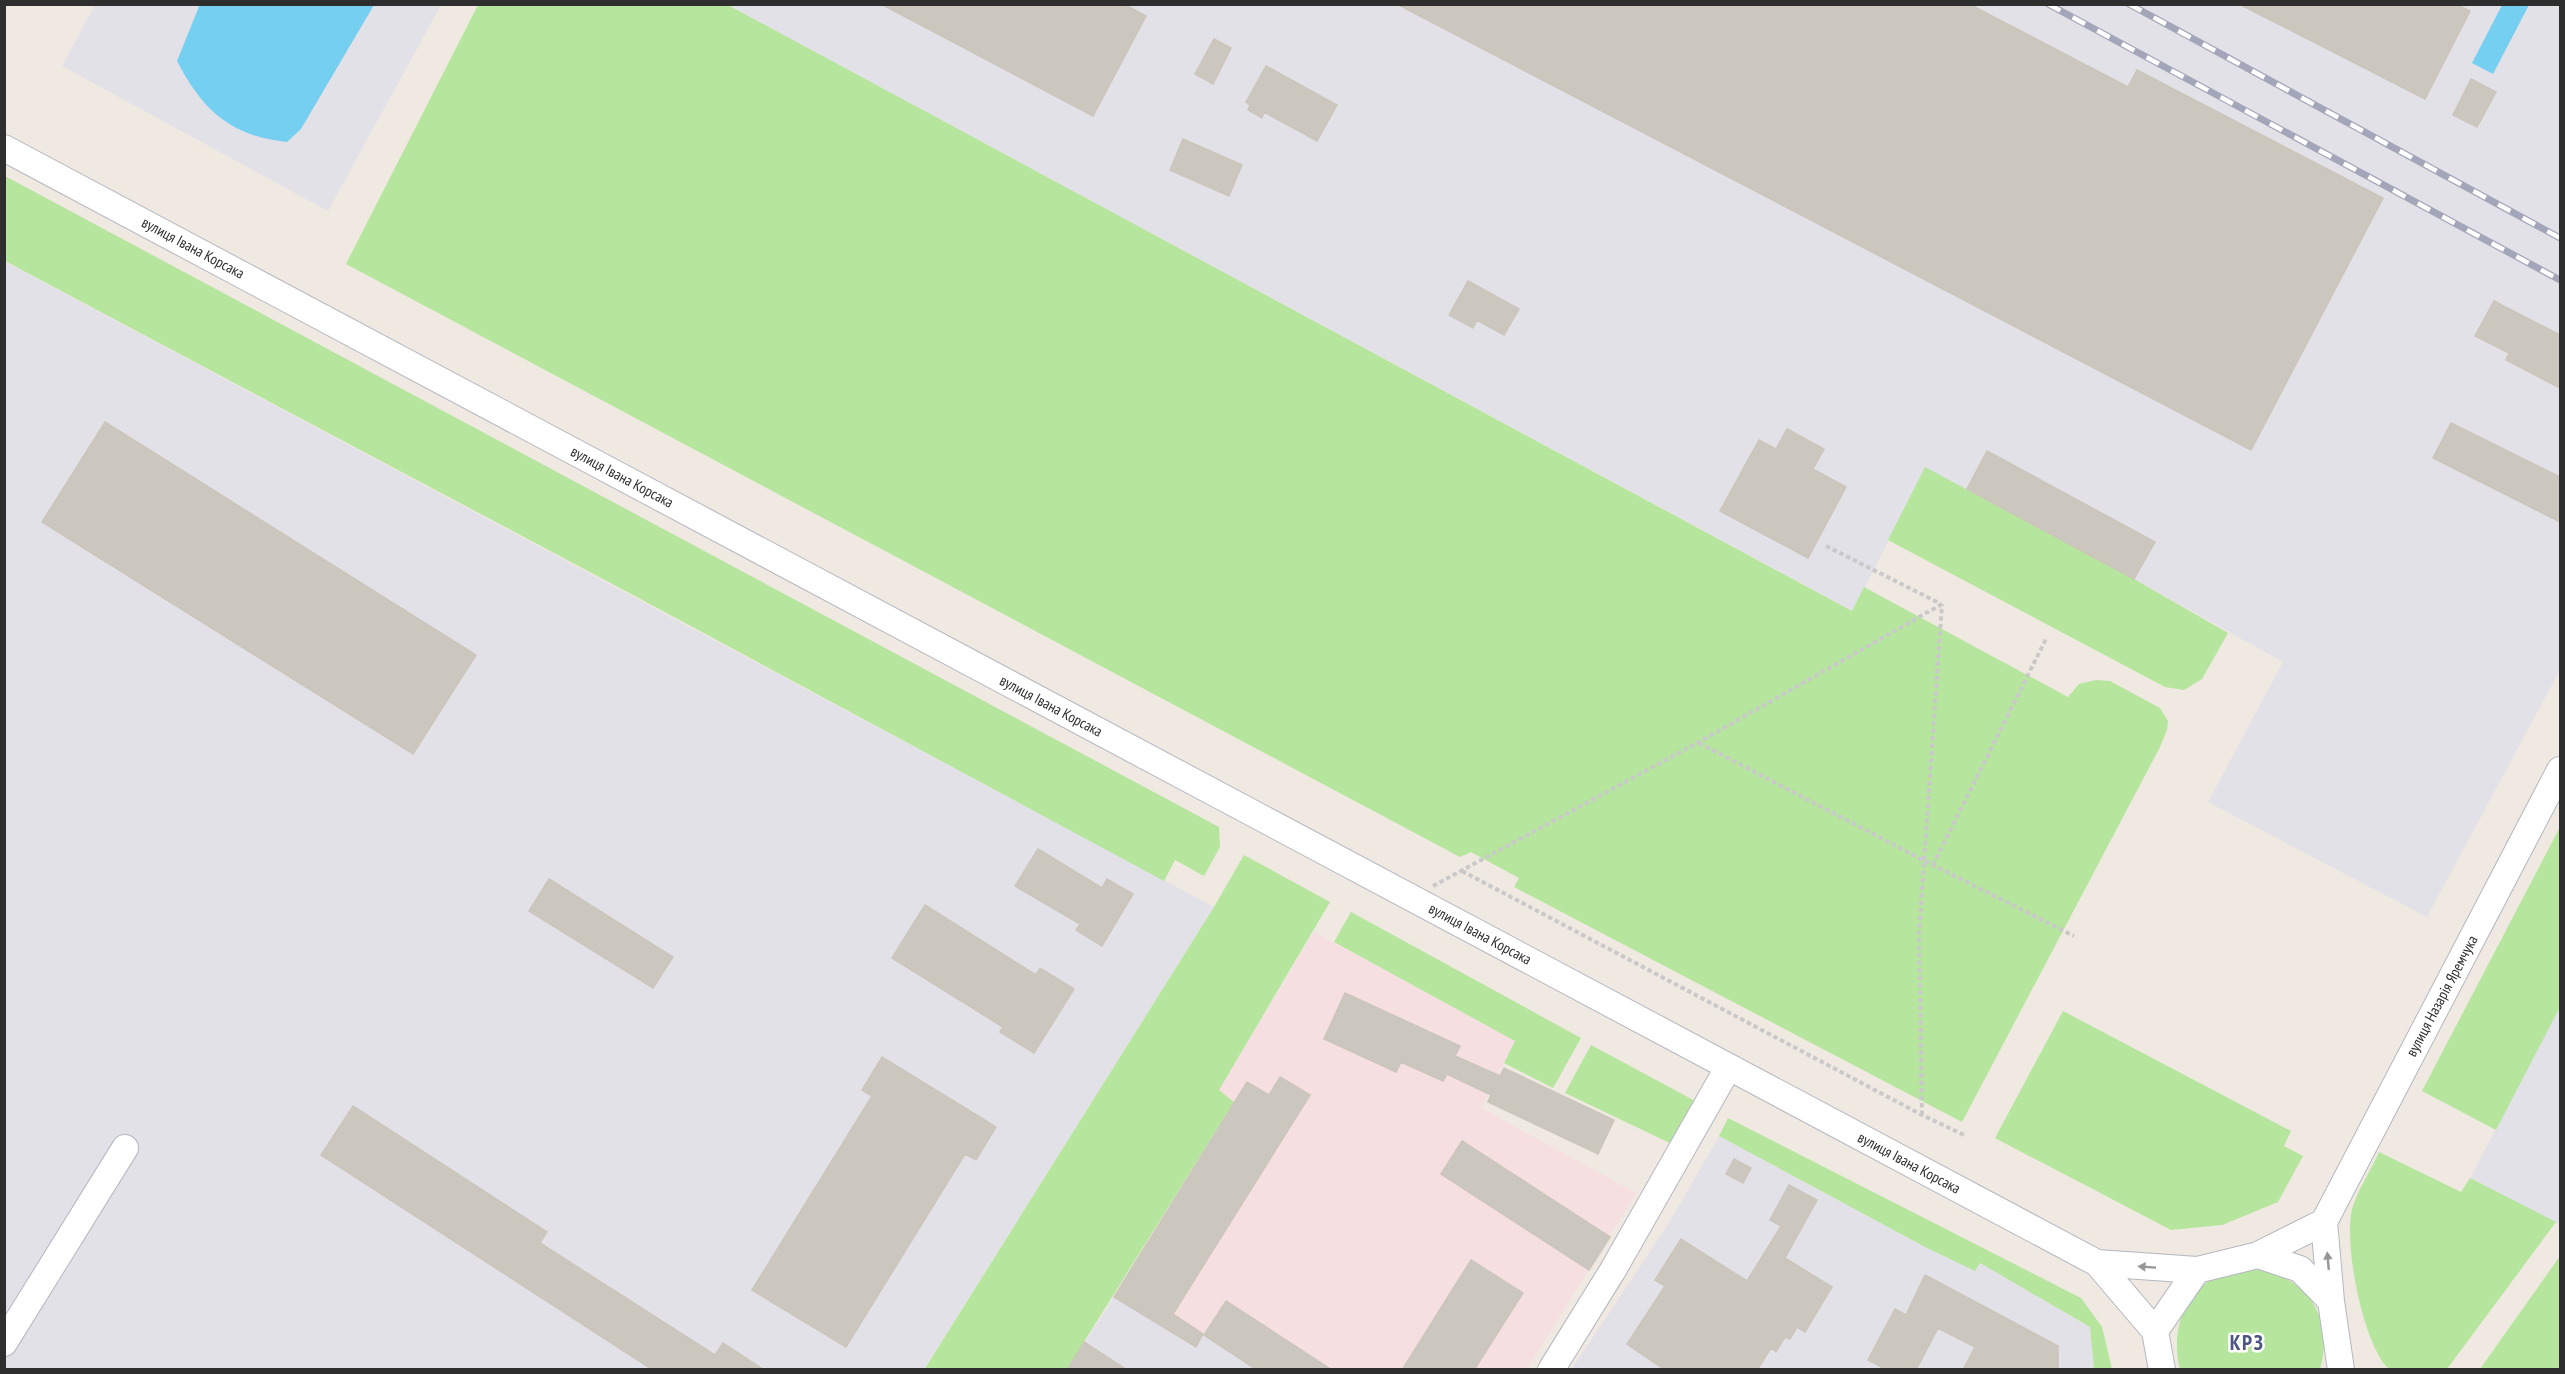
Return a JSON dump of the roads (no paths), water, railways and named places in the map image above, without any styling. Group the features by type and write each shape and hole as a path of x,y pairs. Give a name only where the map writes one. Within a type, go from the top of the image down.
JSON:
{"street":[{"name":"вулиця Івана Корсака","path":"4,148 2097,1263"},
{"name":"вулиця Назарія Яремчука","path":"2324,1222 2560,770"},
{"path":"1551,1370 1613,1270 1728,1068"},
{"path":"4,1343 125,1148"},
{"path":"2097,1263 2197,1270 2258,1255 2324,1222 2331,1301 2341,1370"},
{"path":"2258,1255 2300,1269 2331,1301"},
{"path":"2097,1263 2154,1331 2162,1370"},
{"path":"2154,1331 2197,1270"}],"water":[{"path":"200,4 374,5 301,129 287,142 267,139 234,127 208,107 187,79 177,61"},
{"path":"2502,5 2529,5 2493,74 2472,63"}],"railway":[{"path":"2048,4 2560,280"},
{"path":"2129,4 2560,238"}],"district":[{"name":"КРЗ","path":"2247,1343"}]}
